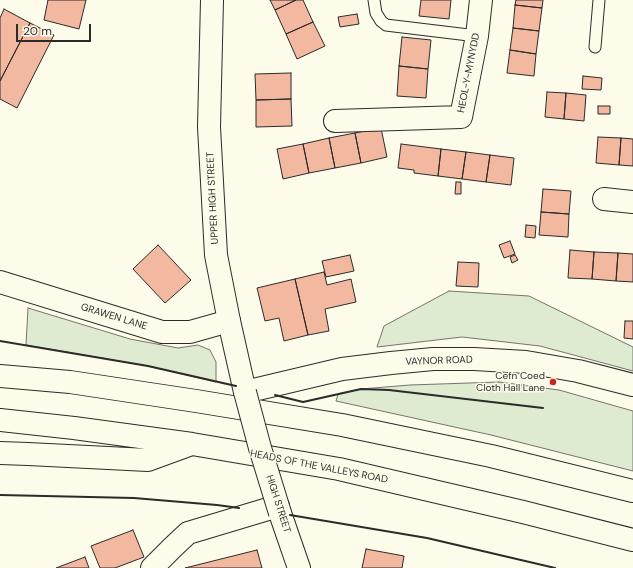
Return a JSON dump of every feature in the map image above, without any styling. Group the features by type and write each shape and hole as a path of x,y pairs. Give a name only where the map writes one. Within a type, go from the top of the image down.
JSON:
{"main road":[{"name":"UPPER HIGH STREET","path":"212,0 208,127 216,255 229,321 248,390"},
{"name":"HEOL-Y-MYNYDD","path":"335,121 462,117 477,36 481,0"},
{"path":"604,199 633,202"},
{"name":"GRAWEN LANE","path":"0,282 162,332 190,332 229,321"},
{"name":"VAYNOR ROAD","path":"248,390 342,369 433,359 474,359 526,362 578,371 633,385"},
{"path":"0,376 78,384 196,401 342,426 491,456 633,491"},
{"name":"HIGH STREET","path":"248,390 273,510 299,568"},
{"name":"HEADS OF THE VALLEYS ROAD","path":"0,420 74,428 192,444 339,469 523,512 633,540"},
{"path":"0,453 148,460 192,444"},
{"path":"152,568 188,533 273,510"}],"lane":[{"path":"374,0 376,12 380,21 386,25 477,36"},
{"path":"595,47 599,0"}],"green space":[{"path":"449,291 529,296 633,347 633,371 540,346 462,337 377,347 384,326"},
{"path":"28,308 130,339 178,348 198,345 210,350 216,362 216,382 148,366 26,345"},
{"path":"499,382 559,390 633,411 633,471 491,435 336,401 338,394 361,389 410,385"}],"building":[{"path":"48,0 86,0 79,29 44,20"},
{"path":"270,0 296,0 275,10"},
{"path":"296,0 303,0 313,22 286,34 275,10"},
{"path":"421,0 451,0 449,19 419,16"},
{"path":"516,0 543,0 542,8 515,5"},
{"path":"515,5 542,8 539,31 513,28"},
{"path":"4,9 30,23 0,81 0,18"},
{"path":"357,14 359,24 340,27 338,17"},
{"path":"313,22 325,46 297,59 286,34"},
{"path":"30,23 54,35 17,108 0,99 0,81"},
{"path":"513,28 539,31 536,54 510,50"},
{"path":"402,37 431,40 428,69 399,66"},
{"path":"510,50 536,54 534,76 507,73"},
{"path":"399,66 428,69 426,98 397,96"},
{"path":"291,73 291,99 256,100 255,74"},
{"path":"583,76 602,78 601,90 582,89"},
{"path":"547,92 566,93 564,119 545,117"},
{"path":"566,93 586,95 584,121 564,119"},
{"path":"291,99 292,126 256,127 256,100"},
{"path":"598,106 610,106 610,114 598,114"},
{"path":"381,128 387,157 361,163 355,133"},
{"path":"355,133 361,163 335,168 329,138"},
{"path":"598,137 621,138 619,165 596,163"},
{"path":"329,138 335,168 309,173 303,144"},
{"path":"621,138 633,139 633,166 619,165"},
{"path":"303,144 309,173 283,179 277,149"},
{"path":"401,144 441,149 438,176 414,173 414,170 398,168"},
{"path":"441,149 466,152 462,179 438,176"},
{"path":"466,152 490,155 486,182 462,179"},
{"path":"490,155 514,158 511,185 486,182"},
{"path":"456,182 461,182 461,194 455,194"},
{"path":"543,189 571,191 569,214 541,212"},
{"path":"541,212 569,214 568,237 539,235"},
{"path":"526,225 536,226 535,238 525,237"},
{"path":"510,241 515,254 504,258 499,245"},
{"path":"158,245 191,280 165,303 133,269"},
{"path":"570,250 594,252 592,279 568,278"},
{"path":"594,252 618,253 616,281 592,279"},
{"path":"618,253 633,254 633,282 616,281"},
{"path":"350,255 354,271 326,277 322,261"},
{"path":"515,255 518,260 512,263 510,257"},
{"path":"458,262 479,263 478,287 456,286"},
{"path":"324,272 327,285 351,279 356,302 325,309 329,331 308,335 295,279"},
{"path":"295,279 308,335 284,341 279,318 265,321 257,288"},
{"path":"625,321 633,321 633,339 624,338"},
{"path":"133,530 144,557 115,568 100,568 91,546"},
{"path":"366,549 404,556 402,568 362,568"},
{"path":"257,550 262,568 185,568"},
{"path":"85,557 89,568 56,568"}],"wall":[{"path":"0,341 148,366 236,386"},
{"path":"275,395 303,402 361,389 389,390 543,408"},
{"path":"0,495 134,498 239,508"},
{"path":"290,515 427,538 555,568"}],"place":[{"name":"Cefn Coed Cloth Hall Lane","path":"553,382"}]}
